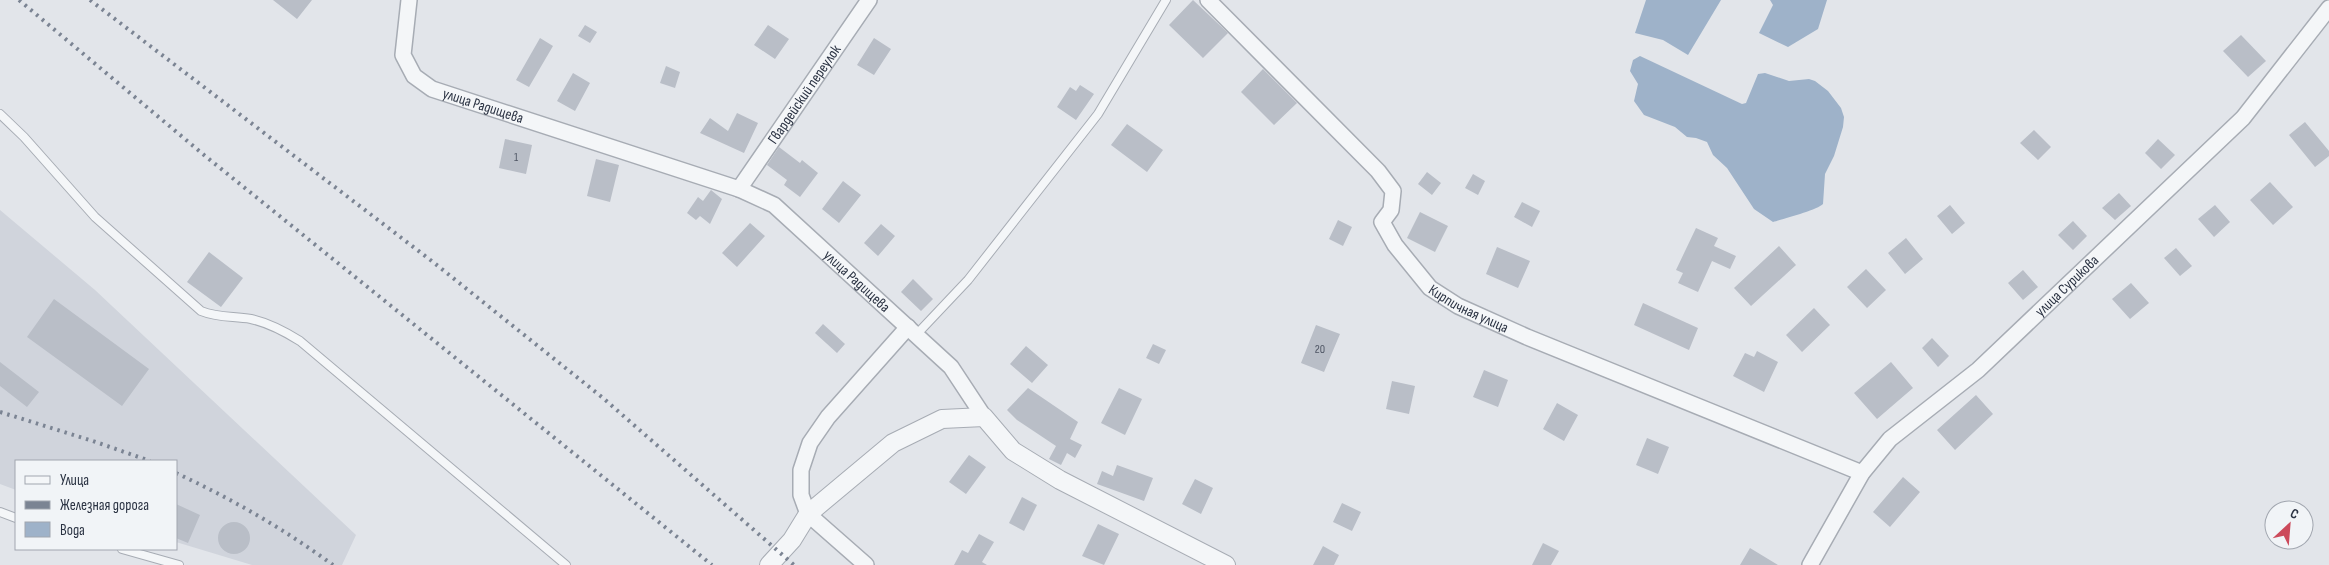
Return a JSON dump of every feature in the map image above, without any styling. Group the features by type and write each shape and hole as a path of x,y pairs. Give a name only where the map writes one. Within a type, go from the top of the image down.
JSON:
{"street":[{"name":"улица Радищева","path":"409,0 403,56 414,76 432,89 739,189 774,205 951,368 984,417 1014,451 1060,480 1226,565"},
{"name":"Гвардейский переулок","path":"739,189 869,0"},
{"name":"Кирпичная улица","path":"1208,0 1378,171 1392,191 1391,210 1382,222 1385,230 1430,288 1458,306 1527,337 1862,473"},
{"name":"улица Сурикова","path":"1810,565 1862,473 1890,439 1978,370 2243,118 2329,8"},
{"path":"866,565 808,514 801,494 802,470 810,443 828,417 912,331"},
{"path":"769,565 792,540 808,514 893,443 942,418 984,417"}],"lane":[{"path":"912,331 968,280 1098,114 1166,0"},
{"path":"0,114 24,137 95,216 201,311 214,316 250,319 277,327 300,341 566,565"},
{"path":"0,512 15,518"},
{"path":"126,550 179,565"}],"shaded area":[{"path":"0,210 95,290 356,535 342,565 252,565 178,543 178,460 15,460 15,490 0,484"}],"water":[{"path":"1646,0 1721,0 1688,55 1663,40 1635,33"},
{"path":"1770,0 1827,0 1818,29 1788,47 1759,33 1773,5"},
{"path":"1640,56 1742,104 1746,103 1758,74 1765,73 1789,81 1809,79 1815,81 1828,91 1841,108 1844,117 1843,127 1834,156 1825,174 1823,204 1807,212 1773,222 1754,209 1727,168 1713,155 1707,142 1687,137 1675,127 1644,115 1634,101 1638,84 1630,71 1633,60"}],"building":[{"path":"273,0 312,0 297,19"},
{"path":"1193,0 1228,33 1203,58 1169,25"},
{"path":"585,25 597,32 590,43 578,36"},
{"path":"768,25 789,39 775,59 754,45"},
{"path":"2241,35 2266,61 2248,77 2223,51"},
{"path":"540,38 553,46 529,87 516,80"},
{"path":"874,38 891,49 874,75 857,65"},
{"path":"666,66 680,72 675,88 660,83"},
{"path":"1263,69 1297,103 1274,125 1241,92"},
{"path":"573,73 590,83 575,111 557,101"},
{"path":"1080,85 1094,94 1076,120 1057,107 1070,87 1076,91"},
{"path":"737,113 758,123 744,153 700,133 710,118 728,131"},
{"path":"2305,122 2329,151 2329,156 2315,167 2289,135"},
{"path":"1127,124 1163,150 1147,172 1111,145"},
{"path":"2034,130 2051,147 2038,160 2020,143"},
{"path":"505,139 532,145 526,174 499,168"},
{"path":"2158,139 2175,155 2161,169 2145,153"},
{"path":"779,147 800,163 802,160 818,173 800,197 784,185 787,180 767,165"},
{"path":"596,159 619,165 610,202 587,196"},
{"path":"1427,172 1441,183 1432,195 1418,184"},
{"path":"1473,174 1485,181 1478,195 1465,188"},
{"path":"843,181 861,195 839,223 822,209"},
{"path":"2270,182 2293,207 2273,225 2250,200"},
{"path":"711,190 722,199 710,224 700,216 696,220 687,213 698,197 703,201"},
{"path":"2119,193 2131,206 2115,220 2102,208"},
{"path":"1522,202 1540,211 1532,227 1514,217"},
{"path":"1950,205 1965,223 1952,234 1937,216"},
{"path":"2215,205 2230,222 2214,237 2198,219"},
{"path":"1420,212 1448,226 1435,252 1407,238"},
{"path":"1338,220 1352,227 1343,246 1329,239"},
{"path":"2073,221 2087,236 2073,250 2058,235"},
{"path":"750,223 765,236 737,267 722,253"},
{"path":"881,224 895,236 878,256 864,243"},
{"path":"1696,228 1718,238 1714,246 1736,256 1730,269 1712,261 1698,292 1678,283 1683,273 1676,270"},
{"path":"1906,238 1923,259 1905,274 1888,253"},
{"path":"1779,246 1796,265 1751,306 1734,288"},
{"path":"1497,247 1530,261 1518,288 1486,274"},
{"path":"2176,248 2192,266 2180,276 2164,258"},
{"path":"209,252 243,278 221,307 187,282"},
{"path":"1866,269 1886,290 1867,308 1847,287"},
{"path":"2023,270 2038,287 2023,300 2008,283"},
{"path":"913,279 933,299 921,311 901,292"},
{"path":"2131,283 2149,303 2130,319 2112,299"},
{"path":"54,299 149,369 122,406 27,337"},
{"path":"1643,303 1698,328 1689,350 1634,325"},
{"path":"1814,308 1830,325 1802,352 1786,335"},
{"path":"823,324 845,344 837,353 815,333"},
{"path":"1316,325 1340,334 1324,372 1301,363"},
{"path":"1932,338 1949,356 1938,367 1922,348"},
{"path":"1153,344 1166,350 1159,364 1146,358"},
{"path":"1026,346 1048,365 1032,383 1010,364"},
{"path":"1757,351 1778,362 1764,392 1733,376 1745,353 1754,357"},
{"path":"0,362 39,392 27,407 0,386"},
{"path":"1891,362 1913,388 1877,419 1854,393"},
{"path":"1484,370 1508,380 1498,407 1473,397"},
{"path":"1392,381 1415,386 1409,414 1386,409"},
{"path":"1028,388 1078,422 1070,439 1082,445 1075,458 1067,453 1061,465 1049,459 1056,446 1017,420 1007,410"},
{"path":"1119,388 1142,399 1125,435 1101,423"},
{"path":"1976,395 1993,414 1955,450 1937,430"},
{"path":"1557,403 1578,415 1564,441 1543,429"},
{"path":"1647,438 1669,447 1658,474 1636,465"},
{"path":"969,455 986,467 966,494 949,482"},
{"path":"1117,465 1153,478 1144,501 1097,484 1102,471 1113,476"},
{"path":"1903,477 1920,492 1890,527 1873,512"},
{"path":"1195,479 1213,488 1201,514 1182,504"},
{"path":"1022,497 1037,505 1024,531 1009,523"},
{"path":"1342,503 1361,512 1352,531 1333,522"},
{"path":"178,505 200,515 188,543 178,539"},
{"path":"234,522 245,527 250,538 245,549 234,554 223,549 218,538 223,527"},
{"path":"1098,524 1119,534 1104,565 1082,556"},
{"path":"979,534 994,542 982,562 987,565 954,565 962,550 968,553"},
{"path":"1543,543 1559,551 1551,565 1532,565"},
{"path":"1323,546 1339,555 1334,565 1313,565"},
{"path":"1750,548 1778,565 1740,565"}],"railway":[{"path":"19,0 204,155 712,565"},
{"path":"90,0 433,262 603,398 794,565"},
{"path":"0,412 147,460"},
{"path":"178,474 257,515 333,565"}]}
